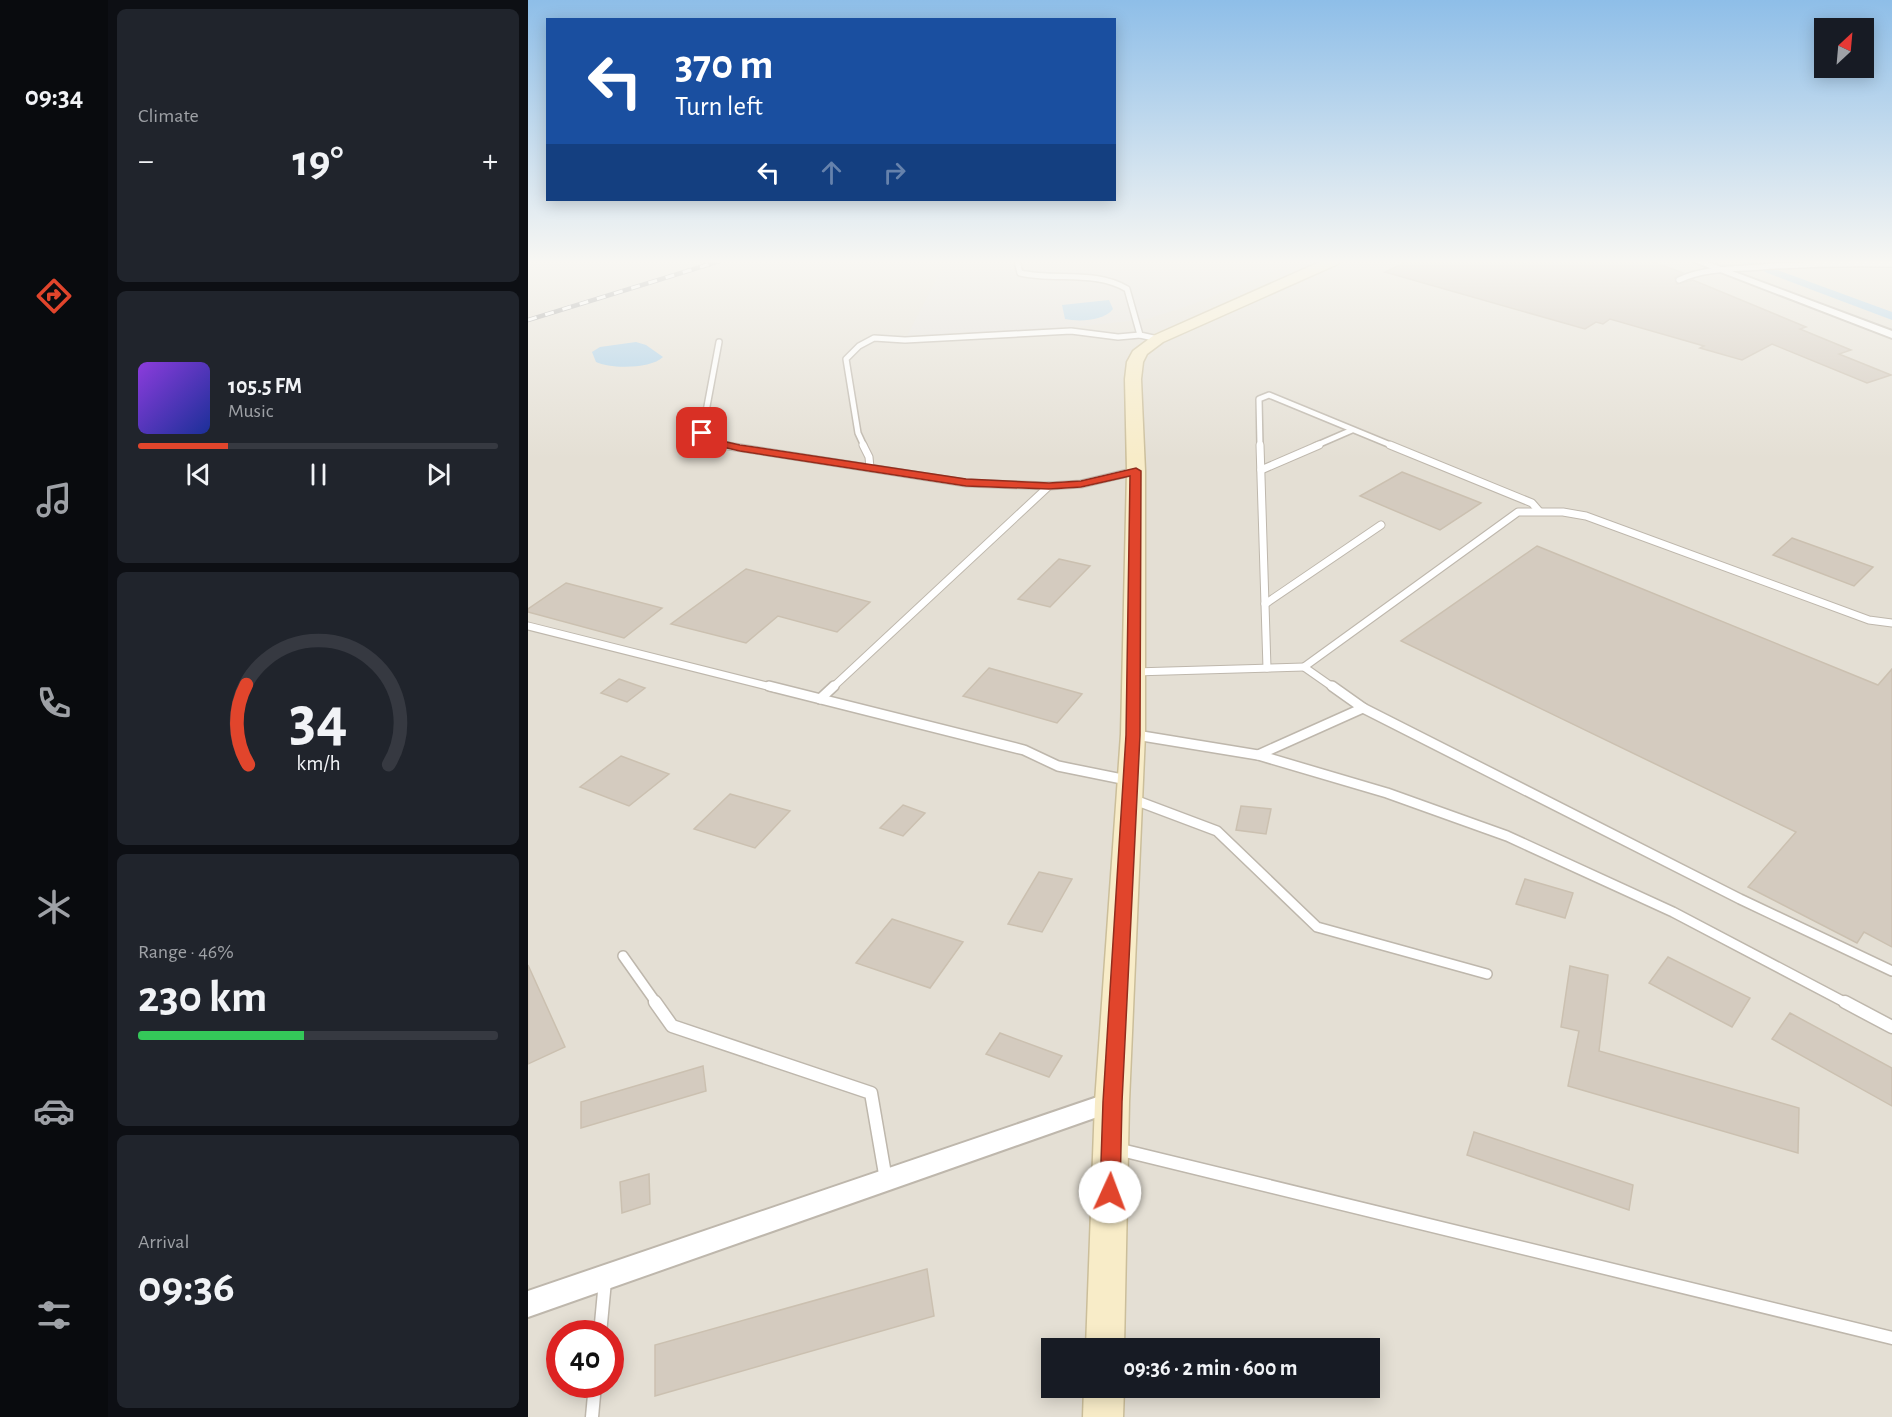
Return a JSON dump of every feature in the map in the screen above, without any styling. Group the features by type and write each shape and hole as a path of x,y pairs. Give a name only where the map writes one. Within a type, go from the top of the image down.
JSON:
{"street":[{"path":"1105,1338 1112,1102 1133,735 1136,471 1133,379 1135,362 1149,337 1173,327"},
{"path":"1871,327 1892,335"},
{"path":"528,1304 1112,1102"},
{"path":"1103,1417 1104,1398"}],"lane":[{"path":"870,468 869,457 858,433 846,359 859,346 874,338 917,340 1071,332 1118,337 1149,337 1144,327"},
{"path":"719,342 702,433 709,441 757,451 966,483 1049,486 1081,484 1136,471"},
{"path":"1267,668 1259,399 1269,395 1532,503 1539,511"},
{"path":"1261,470 1352,430"},
{"path":"820,699 1049,486"},
{"path":"1133,672 1304,667 1518,512 1539,511 1586,516 1869,620 1892,623"},
{"path":"1264,604 1381,525"},
{"path":"528,626 1024,750 1058,766 1130,790 1217,831 1317,927 1487,974"},
{"path":"1304,667 1363,708 1740,899 1892,971"},
{"path":"1258,754 1363,708"},
{"path":"1133,735 1258,754 1387,793 1507,836 1673,912 1892,1027"},
{"path":"623,956 672,1026 871,1093 886,1180"},
{"path":"1111,1148 1892,1338"},
{"path":"601,1320 605,1277"},
{"path":"592,1417 594,1398"}],"shaded area":[{"path":"528,327 1892,327 1892,1417 528,1417"},
{"path":"912,327 1065,327 907,336"}],"water":[{"path":"636,342 646,345 663,357 649,364 620,367 596,362 592,352 600,347"}],"building":[{"path":"1638,327 1806,327 1800,329 1851,350 1839,354 1891,375 1867,383 1772,344 1742,360 1700,348 1704,346"},
{"path":"1402,472 1481,503 1440,530 1360,496"},
{"path":"1792,538 1873,567 1854,586 1773,555"},
{"path":"1537,546 1878,685 1892,669 1892,947 1864,932 1857,943 1748,887 1796,832 1401,641"},
{"path":"1059,559 1090,566 1050,607 1018,599"},
{"path":"746,569 870,602 837,632 778,616 746,643 671,624"},
{"path":"566,583 662,608 624,638 528,612 528,609"},
{"path":"989,668 1082,694 1057,723 963,696"},
{"path":"619,679 645,688 627,702 601,693"},
{"path":"621,756 669,774 629,806 580,787"},
{"path":"730,794 790,811 755,848 694,829"},
{"path":"903,805 925,813 903,836 880,828"},
{"path":"1241,806 1271,809 1266,834 1236,830"},
{"path":"1039,872 1072,879 1042,932 1008,924"},
{"path":"1525,879 1573,893 1565,918 1516,904"},
{"path":"892,919 963,942 930,988 856,963"},
{"path":"1668,957 1750,998 1732,1027 1649,983"},
{"path":"528,965 565,1047 528,1064"},
{"path":"1570,966 1608,975 1599,1051 1799,1108 1798,1153 1568,1086 1579,1031 1561,1027"},
{"path":"1790,1013 1892,1068 1892,1106 1772,1039"},
{"path":"1000,1033 1062,1056 1049,1077 986,1054"},
{"path":"703,1066 706,1091 581,1128 581,1102"},
{"path":"1474,1132 1633,1185 1629,1210 1467,1155"},
{"path":"649,1174 650,1204 622,1213 620,1182"},
{"path":"927,1269 934,1316 655,1396 655,1345"}],"route":[{"path":"702,433 709,441 723,445 966,483 1049,486 1081,484 1136,471 1133,735 1112,1102 1110,1192"}]}
